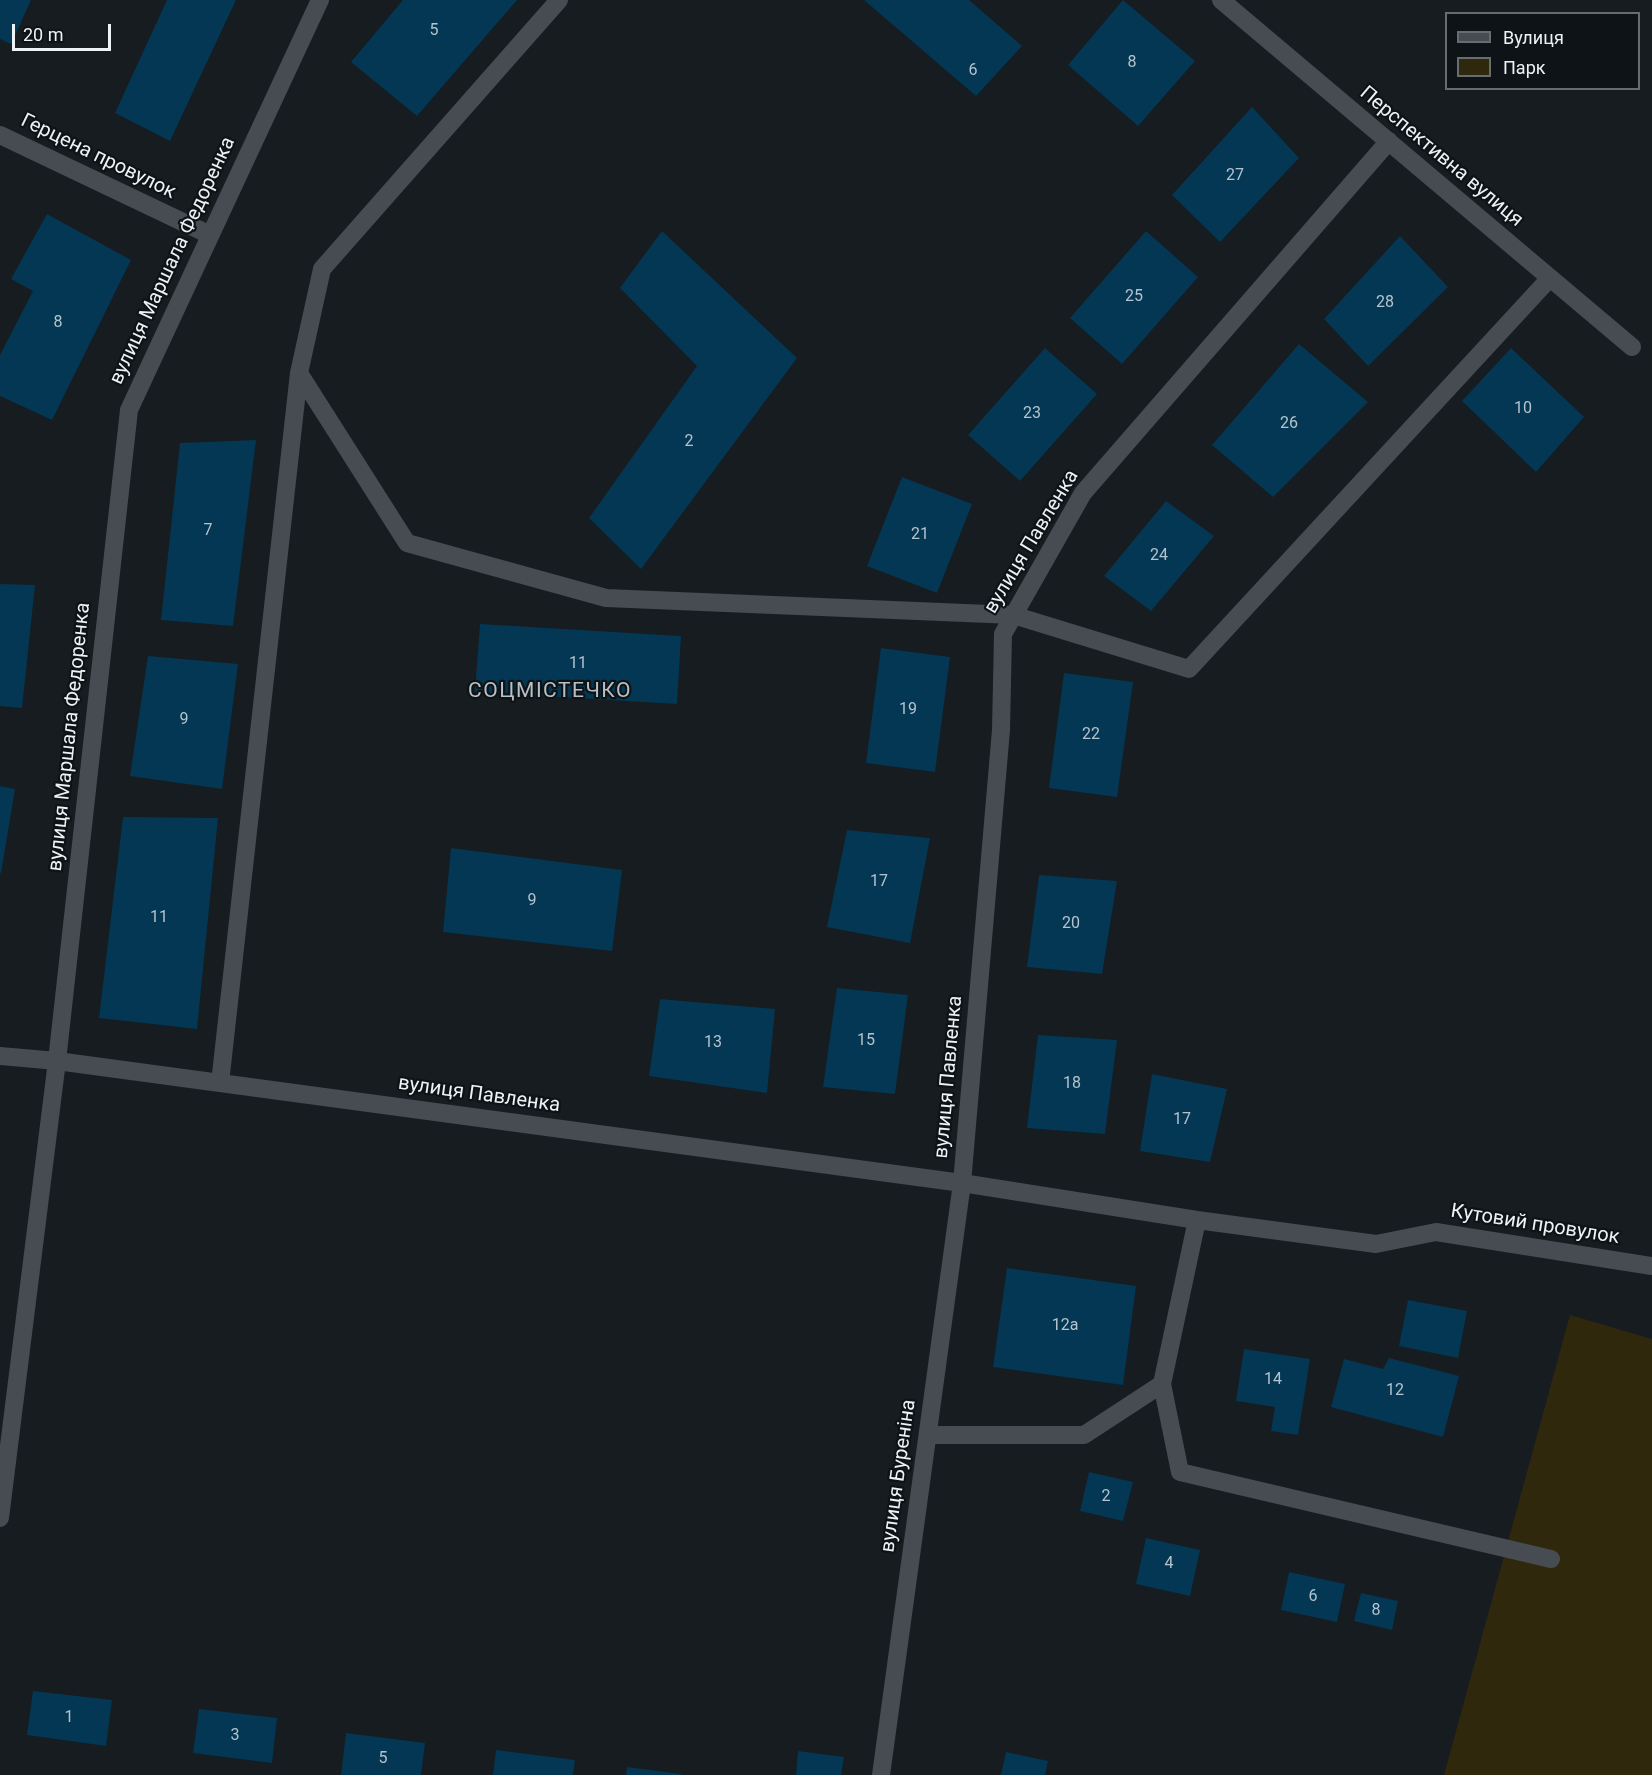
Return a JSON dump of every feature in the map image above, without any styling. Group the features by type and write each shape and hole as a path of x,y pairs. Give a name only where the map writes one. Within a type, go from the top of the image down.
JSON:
{"street":[{"name":"вулиця Маршала Федоренка","path":"0,1518 57,1061 129,410 320,0"},
{"path":"220,1083 299,374 322,269 559,0"},
{"name":"Перспективна вулиця","path":"1221,0 1632,347"},
{"name":"Герцена провулок","path":"0,135 210,235"},
{"name":"вулиця Павленка","path":"0,1056 57,1061 962,1182 1001,730 1003,634 1083,493 1389,141"},
{"path":"299,374 407,543 606,598 1013,615 1189,669 1550,278"},
{"name":"Кутовий провулок","path":"962,1182 1197,1220 1376,1244 1436,1232 1652,1266"},
{"name":"вулиця Буреніна","path":"881,1775 962,1182"},
{"path":"1197,1220 1162,1384 1180,1472 1551,1559"},
{"path":"928,1435 1084,1435 1162,1384"}],"green space":[{"path":"1570,1315 1652,1339 1652,1775 1444,1775"}],"building":[{"path":"0,0 31,0 11,44 0,39"},
{"path":"167,0 236,0 170,141 115,113"},
{"path":"403,0 517,0 417,116 351,62"},
{"path":"864,0 969,0 1022,46 976,96"},
{"path":"1123,0 1195,61 1138,126 1068,65"},
{"path":"1252,107 1299,158 1220,242 1172,195"},
{"path":"47,214 131,260 52,420 0,396 0,355 33,291 11,279"},
{"path":"662,231 797,358 641,569 589,518 697,366 620,288"},
{"path":"1146,231 1198,277 1122,364 1070,318"},
{"path":"1400,236 1448,287 1368,366 1324,319"},
{"path":"1299,344 1368,402 1273,497 1212,445"},
{"path":"1045,348 1097,394 1020,481 968,435"},
{"path":"1511,348 1584,417 1536,472 1462,401"},
{"path":"256,440 233,626 161,620 180,443"},
{"path":"902,477 972,504 937,593 867,566"},
{"path":"1166,501 1214,536 1151,611 1104,576"},
{"path":"0,584 35,585 22,708 0,706"},
{"path":"480,624 681,636 677,704 475,692"},
{"path":"881,648 950,657 935,772 866,763"},
{"path":"148,656 238,664 222,789 130,776"},
{"path":"1064,673 1133,682 1117,797 1049,788"},
{"path":"0,786 15,789 1,873 0,873"},
{"path":"123,817 218,818 197,1029 99,1018"},
{"path":"847,830 930,838 910,943 827,927"},
{"path":"451,848 622,870 612,951 443,932"},
{"path":"1039,875 1117,881 1102,974 1027,967"},
{"path":"837,988 908,995 895,1094 823,1087"},
{"path":"660,999 775,1009 767,1093 649,1076"},
{"path":"1038,1035 1117,1040 1105,1134 1027,1128"},
{"path":"1152,1074 1227,1089 1210,1162 1140,1151"},
{"path":"1007,1268 1136,1286 1123,1385 993,1367"},
{"path":"1408,1300 1467,1311 1458,1358 1399,1346"},
{"path":"1244,1349 1310,1359 1298,1435 1271,1431 1275,1407 1236,1401"},
{"path":"1389,1358 1459,1376 1443,1437 1331,1407 1344,1359 1383,1369"},
{"path":"1089,1472 1133,1482 1123,1521 1080,1511"},
{"path":"1146,1538 1200,1550 1190,1596 1136,1584"},
{"path":"1289,1572 1345,1584 1337,1622 1281,1610"},
{"path":"1361,1593 1398,1601 1392,1630 1354,1621"},
{"path":"33,1691 112,1700 106,1746 27,1735"},
{"path":"199,1709 277,1718 272,1763 193,1753"},
{"path":"346,1733 425,1743 421,1775 341,1775"},
{"path":"496,1750 575,1760 573,1775 493,1775"},
{"path":"798,1751 844,1757 841,1775 796,1775"},
{"path":"1006,1752 1048,1761 1045,1775 1001,1775"},
{"path":"627,1767 681,1774 681,1775 626,1775"}],"district":[{"name":"СОЦМІСТЕЧКО","path":"550,692"}]}
